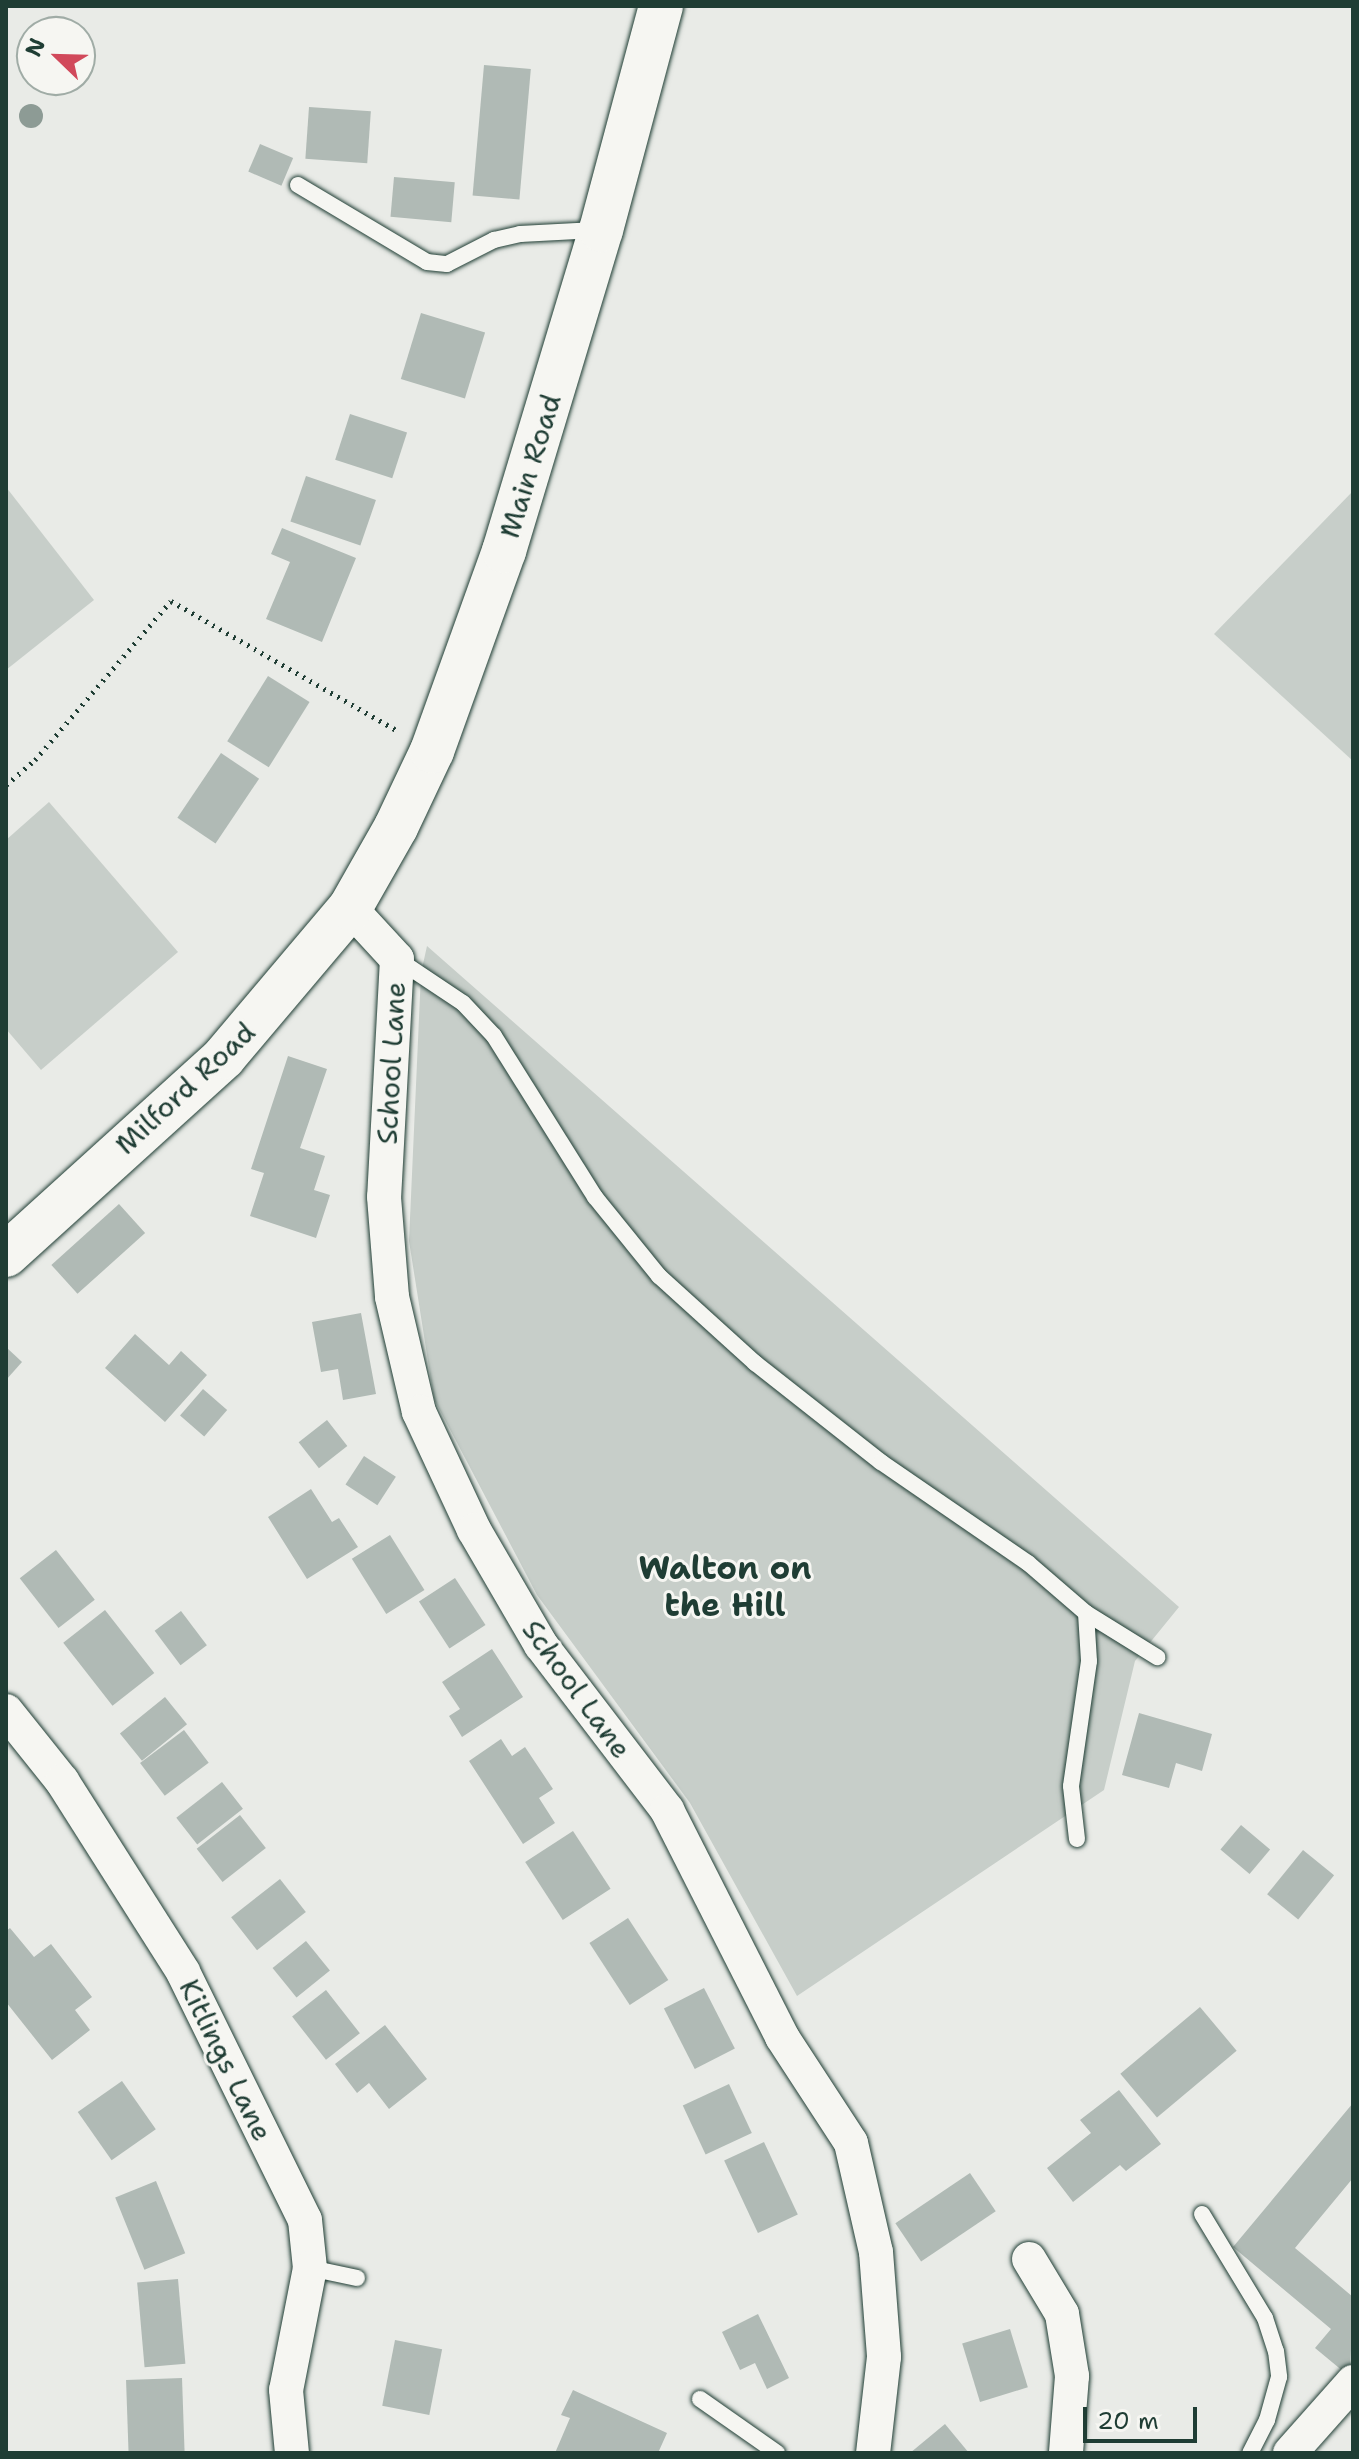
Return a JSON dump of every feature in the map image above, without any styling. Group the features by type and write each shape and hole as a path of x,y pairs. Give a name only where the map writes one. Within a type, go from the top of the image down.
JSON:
{"highway":[{"name":"Main Road","path":"350,908 432,751 504,551 601,230 661,6"},
{"name":"Milford Road","path":"6,1255 224,1057 350,908"}],"street":[{"name":"School Lane","path":"350,908 397,959 384,1197 392,1297 419,1412 474,1530 541,1645 667,1810 782,2037 851,2143 876,2252 883,2342 873,2453"},
{"name":"Kitlings Lane","path":"6,1711 62,1781 183,1972 305,2220 310,2268 286,2390 292,2453"},
{"path":"1029,2259 1062,2314 1072,2376 1066,2453"},
{"path":"1290,2453 1353,2382"}],"lane":[{"path":"298,185 427,262 447,264 494,240 520,234 601,230"},
{"path":"397,959 463,1003 494,1036 595,1197 659,1276 766,1372 881,1462 1028,1563 1086,1613 1157,1657"},
{"path":"1077,1839 1071,1786 1089,1661 1086,1613"},
{"path":"1202,2214 1265,2318 1276,2351 1279,2377 1267,2420 1250,2453"},
{"path":"310,2268 357,2278"},
{"path":"700,2399 777,2453"}],"path":[{"path":"6,785 35,760 171,601 432,751"}],"shaded area":[{"path":"6,487 94,600 6,670"},
{"path":"1353,491 1353,761 1214,634"},
{"path":"49,802 178,952 41,1070 6,1029 6,840"},
{"path":"427,946 1179,1607 1135,1661 1104,1790 797,1996 690,1803 537,1595 434,1399 409,1241 421,973"}],"building":[{"path":"484,65 531,69 519,200 473,196"},
{"path":"309,107 371,111 367,163 305,159"},
{"path":"260,144 293,158 281,186 248,172"},
{"path":"394,177 455,182 451,222 391,217"},
{"path":"421,313 485,333 465,399 401,379"},
{"path":"350,414 407,433 392,478 335,460"},
{"path":"306,476 376,500 360,545 290,521"},
{"path":"282,528 356,558 322,642 266,619 290,562 271,554"},
{"path":"268,676 310,702 269,767 227,741"},
{"path":"221,753 259,779 216,843 177,818"},
{"path":"288,1056 327,1069 300,1148 325,1156 314,1190 330,1195 316,1238 250,1216 264,1173 251,1169"},
{"path":"119,1204 145,1233 77,1294 51,1265"},
{"path":"361,1313 376,1394 343,1400 338,1369 321,1372 312,1322"},
{"path":"135,1334 169,1365 181,1351 207,1375 165,1422 105,1368"},
{"path":"6,1347 22,1362 6,1380"},
{"path":"203,1389 227,1410 204,1436 180,1415"},
{"path":"327,1420 347,1446 319,1468 299,1442"},
{"path":"364,1456 396,1477 377,1505 345,1485"},
{"path":"311,1489 332,1522 339,1518 358,1547 307,1579 268,1517"},
{"path":"390,1535 424,1590 386,1614 352,1559"},
{"path":"56,1550 95,1600 59,1628 20,1578"},
{"path":"455,1578 485,1625 449,1648 419,1601"},
{"path":"105,1610 154,1673 112,1706 63,1643"},
{"path":"181,1611 207,1645 181,1665 155,1631"},
{"path":"492,1649 523,1697 462,1737 449,1716 460,1709 442,1682"},
{"path":"165,1697 187,1724 142,1761 120,1734"},
{"path":"1139,1713 1212,1734 1202,1771 1176,1763 1169,1788 1122,1775"},
{"path":"184,1730 209,1763 165,1796 140,1763"},
{"path":"501,1739 512,1756 525,1747 553,1789 539,1798 555,1823 523,1844 469,1761"},
{"path":"222,1782 243,1809 197,1845 176,1818"},
{"path":"240,1815 266,1848 223,1882 197,1849"},
{"path":"1241,1825 1270,1849 1250,1874 1220,1850"},
{"path":"573,1831 611,1889 563,1920 525,1862"},
{"path":"1303,1850 1334,1875 1298,1919 1267,1894"},
{"path":"280,1879 306,1912 257,1950 231,1917"},
{"path":"628,1918 668,1980 630,2005 589,1943"},
{"path":"10,1928 34,1957 51,1944 92,1997 75,2010 90,2030 52,2060 6,2002 6,1931"},
{"path":"306,1941 330,1971 296,1998 273,1968"},
{"path":"704,1988 735,2049 695,2069 664,2008"},
{"path":"326,1990 360,2033 326,2060 292,2016"},
{"path":"1200,2007 1237,2051 1157,2118 1120,2074"},
{"path":"385,2025 427,2079 389,2109 369,2083 357,2093 335,2064"},
{"path":"122,2081 156,2129 112,2160 78,2112"},
{"path":"729,2084 752,2133 706,2154 683,2106"},
{"path":"1119,2090 1161,2144 1126,2171 1120,2165 1073,2202 1047,2168 1091,2133 1080,2120"},
{"path":"1353,2103 1353,2178 1295,2248 1353,2297 1350,2377 1315,2348 1331,2329 1233,2247"},
{"path":"764,2142 798,2215 758,2233 724,2161"},
{"path":"970,2173 996,2211 921,2261 895,2223"},
{"path":"156,2181 185,2253 144,2270 115,2197"},
{"path":"178,2279 185,2364 145,2367 137,2283"},
{"path":"758,2314 789,2378 767,2389 755,2363 740,2370 722,2332"},
{"path":"1010,2329 1028,2387 980,2402 962,2344"},
{"path":"395,2340 442,2349 429,2415 382,2406"},
{"path":"182,2378 185,2453 129,2453 126,2380"},
{"path":"573,2390 667,2433 658,2453 555,2453 570,2418 561,2415"},
{"path":"945,2424 969,2453 910,2453"}],"district":[{"name":"Walton on the Hill","path":"725,1588"}]}
